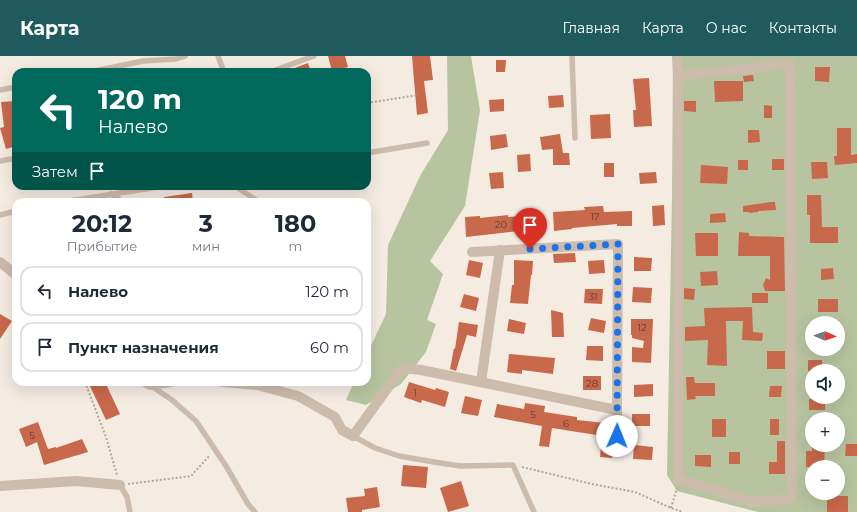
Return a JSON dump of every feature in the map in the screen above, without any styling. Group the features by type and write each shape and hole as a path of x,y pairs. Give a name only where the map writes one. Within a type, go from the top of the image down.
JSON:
{"street":[{"path":"677,56 678,479 753,502 788,499 792,496 790,64 678,76"},
{"path":"472,252 618,244 617,448"},
{"path":"481,382 500,250"},
{"path":"0,262 12,272"},
{"path":"260,386 298,396 335,417 342,430 353,436 402,368 420,370 617,410"},
{"path":"0,486 76,481 120,485"}],"lane":[{"path":"105,68 143,58 176,60 185,56"},
{"path":"218,56 222,68"},
{"path":"281,68 314,56"},
{"path":"572,56 575,138"},
{"path":"0,90 12,88"},
{"path":"371,152 426,143"},
{"path":"0,161 12,159"},
{"path":"87,198 138,190"},
{"path":"241,190 253,198"},
{"path":"111,194 117,198"},
{"path":"0,215 12,212"},
{"path":"151,386 172,400 196,421 248,504 255,512"},
{"path":"353,436 375,448 399,456 461,466 513,465 534,512"},
{"path":"120,485 127,497 130,512"}],"path":[{"path":"371,102 418,95"},
{"path":"87,386 106,437 120,485 191,476 215,450"},
{"path":"513,465 592,484 635,492 683,512"},
{"path":"671,508 677,491 678,479"}],"green space":[{"path":"447,56 471,56 480,110 465,206 430,261 443,274 427,320 436,324 426,352 401,384 366,405 346,400 352,386 371,386 371,346 386,314 388,245 420,176 448,130"},
{"path":"673,56 857,56 857,512 758,512 677,491 667,475"}],"building":[{"path":"328,56 345,56 348,67 331,68"},
{"path":"412,56 430,56 433,80 424,81 428,113 417,115"},
{"path":"496,60 506,60 505,72 496,72"},
{"path":"308,63 310,68 295,68"},
{"path":"815,67 830,67 829,82 815,81"},
{"path":"753,75 754,81 744,82 743,76"},
{"path":"649,78 652,126 634,127 633,110 636,110 633,79"},
{"path":"714,81 743,81 743,101 715,102"},
{"path":"563,95 564,107 549,108 548,96"},
{"path":"504,99 504,111 490,112 489,100"},
{"path":"12,101 12,147 6,149 0,128 4,127 1,102"},
{"path":"684,101 696,101 696,112 684,111"},
{"path":"764,105 772,106 772,118 764,118"},
{"path":"610,114 611,138 591,139 590,115"},
{"path":"837,128 851,128 851,155 857,154 857,163 835,165 834,156 837,156"},
{"path":"748,130 759,130 760,142 748,143"},
{"path":"506,134 508,147 491,150 490,136"},
{"path":"560,134 563,153 569,153 570,165 553,165 553,149 542,150 540,137"},
{"path":"530,154 531,171 518,172 517,155"},
{"path":"772,159 784,159 784,170 772,170"},
{"path":"738,160 748,160 748,170 738,170"},
{"path":"811,162 827,162 828,178 812,179"},
{"path":"604,163 614,163 614,177 604,177"},
{"path":"701,165 728,167 727,184 700,183"},
{"path":"503,172 504,188 491,189 489,173"},
{"path":"656,172 657,183 640,184 639,173"},
{"path":"192,193 193,198 164,198"},
{"path":"807,195 821,195 822,227 838,227 838,243 810,243 810,215 807,215"},
{"path":"775,202 776,210 749,213 743,212 743,206"},
{"path":"664,205 665,225 653,226 652,206"},
{"path":"603,206 604,212 632,211 632,226 617,226 617,224 554,231 553,212 585,210 584,207"},
{"path":"725,213 726,222 710,223 710,214"},
{"path":"508,215 508,217 536,215 537,231 519,231 466,237 465,217 480,216 480,218"},
{"path":"739,232 749,233 749,236 784,237 785,291 765,291 763,285 766,278 770,280 770,256 738,256"},
{"path":"695,233 718,233 718,256 696,256"},
{"path":"575,253 576,262 554,263 553,254"},
{"path":"634,257 652,258 651,271 634,271"},
{"path":"469,260 483,263 480,278 466,275"},
{"path":"514,260 533,261 528,304 510,303 512,285 514,285"},
{"path":"604,260 605,273 589,274 588,261"},
{"path":"833,268 834,279 821,280 821,269"},
{"path":"717,271 718,285 701,286 700,272"},
{"path":"633,287 652,288 651,303 632,302"},
{"path":"684,288 695,289 694,300 684,299"},
{"path":"585,289 603,289 602,304 584,303"},
{"path":"752,293 768,293 768,303 752,303"},
{"path":"464,294 479,298 476,311 460,307"},
{"path":"818,299 838,299 838,312 818,312"},
{"path":"752,307 753,332 763,333 762,341 742,340 743,321 726,321 727,366 707,365 708,340 685,341 685,327 705,326 704,308"},
{"path":"551,310 563,313 564,337 552,337"},
{"path":"0,314 12,321 0,339"},
{"path":"591,318 606,321 604,333 588,330"},
{"path":"509,319 526,323 524,334 507,331"},
{"path":"631,319 653,319 651,363 632,362 632,347 643,348 644,341 632,338"},
{"path":"459,322 478,325 476,337 467,335 456,371 450,369"},
{"path":"587,346 603,346 603,361 586,360"},
{"path":"767,351 785,351 785,369 767,369"},
{"path":"509,354 555,358 553,374 522,370 522,374 507,372"},
{"path":"808,360 822,360 822,364 808,364"},
{"path":"583,376 601,376 601,390 583,390"},
{"path":"686,377 694,377 695,383 715,383 715,396 695,396 696,399 687,400"},
{"path":"409,382 435,390 436,388 449,392 445,407 422,400 421,403 404,397"},
{"path":"653,384 653,396 634,397 634,385"},
{"path":"90,386 107,386 120,414 106,420"},
{"path":"770,386 782,386 781,397 769,397"},
{"path":"465,396 482,400 478,416 461,413"},
{"path":"525,403 545,406 544,412 577,417 577,420 605,423 603,436 552,428 549,447 539,446 542,426 494,417 497,404 524,409"},
{"path":"809,404 825,404 825,410 809,410"},
{"path":"632,414 650,414 650,426 632,426"},
{"path":"712,419 726,419 726,437 712,437"},
{"path":"770,419 779,419 779,435 770,435"},
{"path":"38,422 48,449 56,448 82,439 88,452 44,465 37,442 26,447 19,429"},
{"path":"777,441 785,441 785,474 769,474 769,462 777,462"},
{"path":"846,444 857,444 857,456 845,456"},
{"path":"634,445 653,447 652,460 633,459"},
{"path":"601,446 610,447 613,453 612,458 600,457"},
{"path":"729,452 740,452 740,464 729,464"},
{"path":"806,452 825,452 824,460 806,460"},
{"path":"695,455 711,455 711,467 695,466"},
{"path":"403,465 428,467 426,488 401,486"},
{"path":"461,481 469,506 448,512 440,488"},
{"path":"377,487 380,507 362,510 362,512 348,512 346,498 365,496 364,489"},
{"path":"845,496 848,496 848,512 827,512 827,500 845,500"}],"route":[{"path":"530,249 618,244 617,436"}]}
